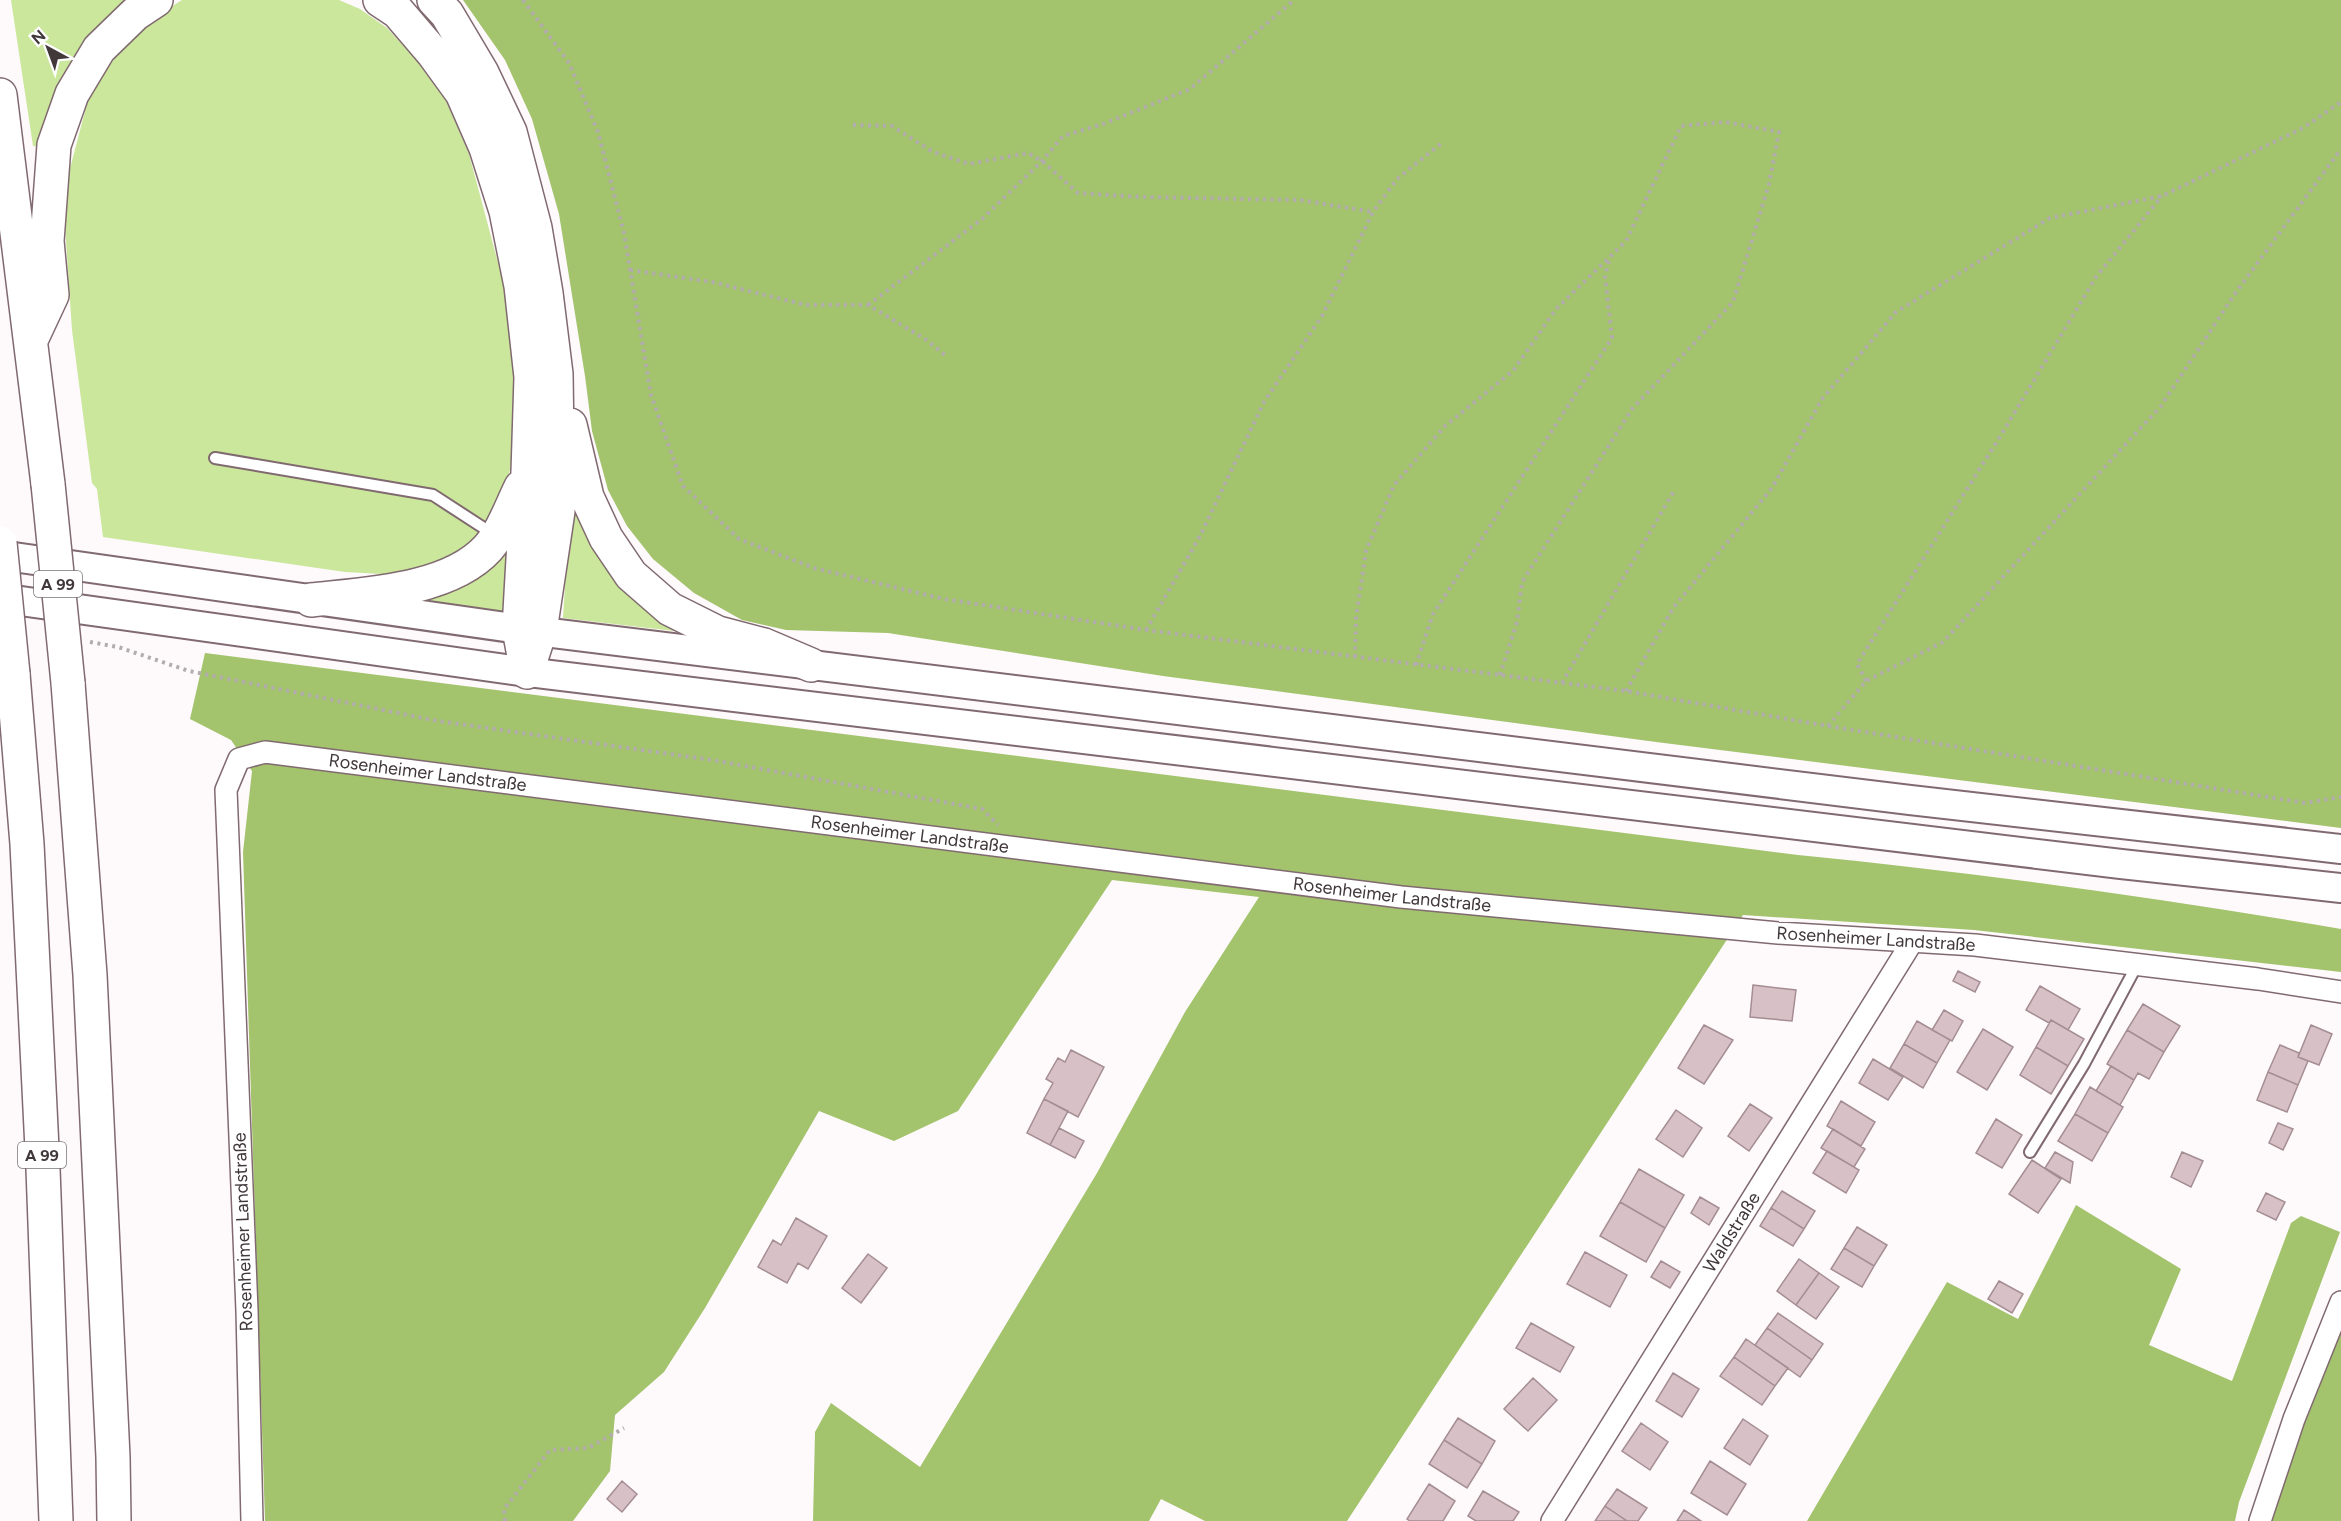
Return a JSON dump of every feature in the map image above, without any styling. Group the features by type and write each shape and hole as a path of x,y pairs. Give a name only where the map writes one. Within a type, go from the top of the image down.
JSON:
{"highway":[{"path":"31,340 52,296 47,241 54,146 72,94 99,49 135,14 156,0"},
{"path":"380,0 398,12 433,53 462,93 486,148 506,211 521,286 531,376 527,672"},
{"path":"434,0 447,14 482,73 510,132 536,228 556,374 558,511 529,630"},
{"name":"A 99","path":"0,95 48,484 68,683 90,975 113,1457 114,1521"},
{"path":"556,374 587,497 606,538 631,575 670,609 718,633 764,645 811,665"},
{"path":"311,600 399,591 459,570 488,548 528,472"},
{"name":"A 99","path":"0,543 27,844 43,1169 56,1521"}],"main road":[{"path":"0,555 529,630 1910,800 2341,849"},
{"path":"0,598 527,672 2121,864 2341,888"}],"street":[{"name":"Rosenheimer Landstraße","path":"252,1521 247,1311 226,790 239,759 265,752 1020,846 1401,897 1778,933 1975,945 2341,992"},
{"name":"Waldstraße","path":"1552,1521 1912,942"},
{"path":"2260,1521 2294,1419 2341,1302"}],"lane":[{"path":"215,458 433,495 496,536"},
{"path":"2030,1152 2084,1064 2137,965"}],"path":[{"path":"523,0 568,63 598,132 624,233 651,395 683,486 739,539 814,568 945,598 1146,630 1626,691 1828,726 2305,802 2341,797"},
{"path":"868,306 982,219 1042,161 1063,136 1103,124 1190,89 1294,0"},
{"path":"1626,691 1673,608 1772,488 1822,399 1896,312 2050,218 2162,196 2302,128 2341,102"},
{"path":"1355,657 1356,618 1366,551 1394,485 1445,426 1513,371 1556,309 1626,241 1682,126 1726,122 1779,132 1769,184 1733,302 1632,409 1522,582 1517,622 1500,675"},
{"path":"853,124 892,126 933,152 969,164 1028,153 1042,161 1078,192 1142,197 1300,200 1373,212"},
{"path":"1146,630 1200,537 1264,402 1322,316 1373,212 1397,179 1443,142"},
{"path":"1828,726 1866,681 1943,642 2161,406 2234,295 2341,149"},
{"path":"1866,681 1857,664 2001,435 2096,277 2162,196"},
{"path":"1416,664 1433,614 1612,338 1605,276 1610,256"},
{"path":"630,270 712,282 806,305 868,306 926,339 945,355"},
{"path":"1562,683 1674,491"},
{"path":"118,647 189,671 405,715 712,760 982,809 1020,846"},
{"path":"505,1521 504,1509 550,1450 588,1448 624,1428"}],"green space":[{"path":"11,0 128,0 43,147 33,146"},
{"path":"182,0 339,0 360,9 387,28 418,62 446,101 469,154 505,289 514,375 512,459 505,495 479,536 456,555 400,575 345,572 103,537 97,489 92,483 72,330 65,226 68,176 88,100 111,63 144,24"},
{"path":"463,0 2341,0 2341,828 1656,742 1163,676 888,633 786,630 742,620 694,593 653,559 627,526 608,490 592,431 559,214 532,119 505,60"},
{"path":"575,505 676,626 674,631 563,618 570,507"},
{"path":"510,537 504,614 426,600 443,590"},
{"path":"205,653 1798,855 2002,878 2206,907 2341,929 2341,972 1974,930 1743,915 1347,1521 1205,1521 1161,1499 1149,1521 813,1521 815,1432 831,1403 920,1467 1097,1173 1185,1012 1259,897 1112,880 958,1111 894,1141 819,1111 705,1308 664,1372 615,1415 610,1471 573,1521 265,1521 243,852 252,771 231,740 190,719"},
{"path":"2076,1205 2181,1269 2149,1345 2232,1381 2291,1223 2301,1216 2340,1232 2239,1502 2235,1521 1807,1521 1947,1282 2018,1319"},
{"path":"2341,1317 2341,1521 2270,1521 2281,1483"}],"building":[{"path":"1958,971 1980,982 1975,992 1953,981"},
{"path":"1753,985 1796,990 1792,1021 1750,1017"},
{"path":"2040,986 2080,1009 2068,1030 2051,1020 2049,1023 2026,1010"},
{"path":"2143,1004 2180,1026 2164,1052 2127,1030"},
{"path":"1944,1010 1963,1021 1952,1041 1932,1030"},
{"path":"2051,1020 2084,1039 2068,1066 2036,1047"},
{"path":"1917,1021 1950,1040 1937,1063 1904,1044"},
{"path":"1704,1025 1733,1040 1704,1084 1678,1068"},
{"path":"2311,1025 2332,1034 2319,1065 2298,1057"},
{"path":"1983,1029 2013,1047 1987,1090 1957,1072"},
{"path":"2127,1030 2164,1052 2149,1079 2138,1073 2134,1080 2107,1064"},
{"path":"1904,1044 1937,1063 1923,1088 1890,1068"},
{"path":"2280,1045 2299,1053 2298,1057 2308,1061 2298,1085 2268,1072"},
{"path":"2036,1047 2068,1066 2051,1094 2020,1075"},
{"path":"1071,1050 1104,1067 1078,1117 1044,1099 1053,1083 1046,1079 1058,1058 1065,1062"},
{"path":"1873,1059 1903,1077 1888,1100 1859,1083"},
{"path":"2111,1066 2134,1080 2120,1105 2096,1091"},
{"path":"2268,1072 2298,1085 2287,1112 2257,1100"},
{"path":"2090,1087 2123,1107 2108,1133 2075,1114"},
{"path":"1044,1099 1068,1111 1050,1145 1027,1133"},
{"path":"1841,1101 1875,1122 1861,1146 1827,1126"},
{"path":"1750,1104 1772,1118 1749,1151 1728,1136"},
{"path":"1676,1110 1702,1128 1683,1157 1656,1139"},
{"path":"2075,1114 2108,1133 2092,1161 2058,1141"},
{"path":"1996,1119 2022,1135 2002,1168 1976,1153"},
{"path":"2278,1123 2293,1129 2283,1150 2269,1143"},
{"path":"1059,1128 1084,1141 1075,1158 1050,1145"},
{"path":"1833,1129 1865,1149 1854,1167 1821,1148"},
{"path":"1827,1151 1859,1170 1846,1193 1813,1173"},
{"path":"2055,1152 2073,1162 2070,1183 2045,1168"},
{"path":"2182,1152 2203,1161 2191,1187 2171,1177"},
{"path":"2032,1160 2061,1179 2038,1213 2009,1194"},
{"path":"1639,1169 1684,1195 1665,1228 1620,1202"},
{"path":"1782,1191 1815,1211 1804,1229 1771,1208"},
{"path":"2266,1193 2285,1202 2276,1220 2257,1211"},
{"path":"1700,1197 1719,1208 1709,1225 1691,1213"},
{"path":"1620,1202 1665,1228 1646,1262 1600,1236"},
{"path":"1771,1208 1804,1229 1793,1246 1760,1226"},
{"path":"796,1218 827,1236 808,1269 798,1263 787,1283 758,1267 773,1240 781,1245"},
{"path":"1857,1227 1887,1245 1874,1266 1844,1248"},
{"path":"1844,1248 1874,1266 1862,1287 1831,1269"},
{"path":"1585,1252 1627,1275 1610,1307 1567,1284"},
{"path":"868,1254 887,1268 861,1303 842,1288"},
{"path":"1799,1259 1819,1273 1796,1305 1777,1291"},
{"path":"1661,1261 1680,1272 1670,1288 1651,1277"},
{"path":"1819,1273 1839,1287 1816,1319 1796,1305"},
{"path":"1999,1281 2023,1294 2012,1313 1988,1299"},
{"path":"1778,1313 1823,1344 1812,1360 1767,1328"},
{"path":"1531,1323 1574,1347 1560,1372 1516,1348"},
{"path":"1767,1328 1812,1360 1800,1377 1755,1345"},
{"path":"1746,1339 1788,1368 1775,1386 1734,1357"},
{"path":"1734,1357 1775,1386 1762,1405 1720,1376"},
{"path":"1673,1373 1699,1389 1682,1417 1656,1401"},
{"path":"1533,1378 1557,1400 1528,1431 1504,1409"},
{"path":"1458,1418 1495,1441 1482,1464 1444,1440"},
{"path":"1743,1419 1768,1436 1750,1465 1724,1448"},
{"path":"1641,1423 1668,1442 1650,1470 1622,1451"},
{"path":"1444,1440 1482,1464 1467,1488 1429,1464"},
{"path":"1710,1461 1746,1484 1727,1515 1691,1493"},
{"path":"622,1481 637,1494 622,1512 607,1499"},
{"path":"1429,1484 1455,1501 1443,1521 1410,1521 1407,1519"},
{"path":"1617,1489 1647,1508 1638,1521 1627,1521 1605,1506"},
{"path":"1483,1491 1519,1512 1513,1521 1476,1521 1468,1516"},
{"path":"1605,1506 1627,1521 1595,1521"},
{"path":"1684,1510 1701,1521 1677,1521"}]}
